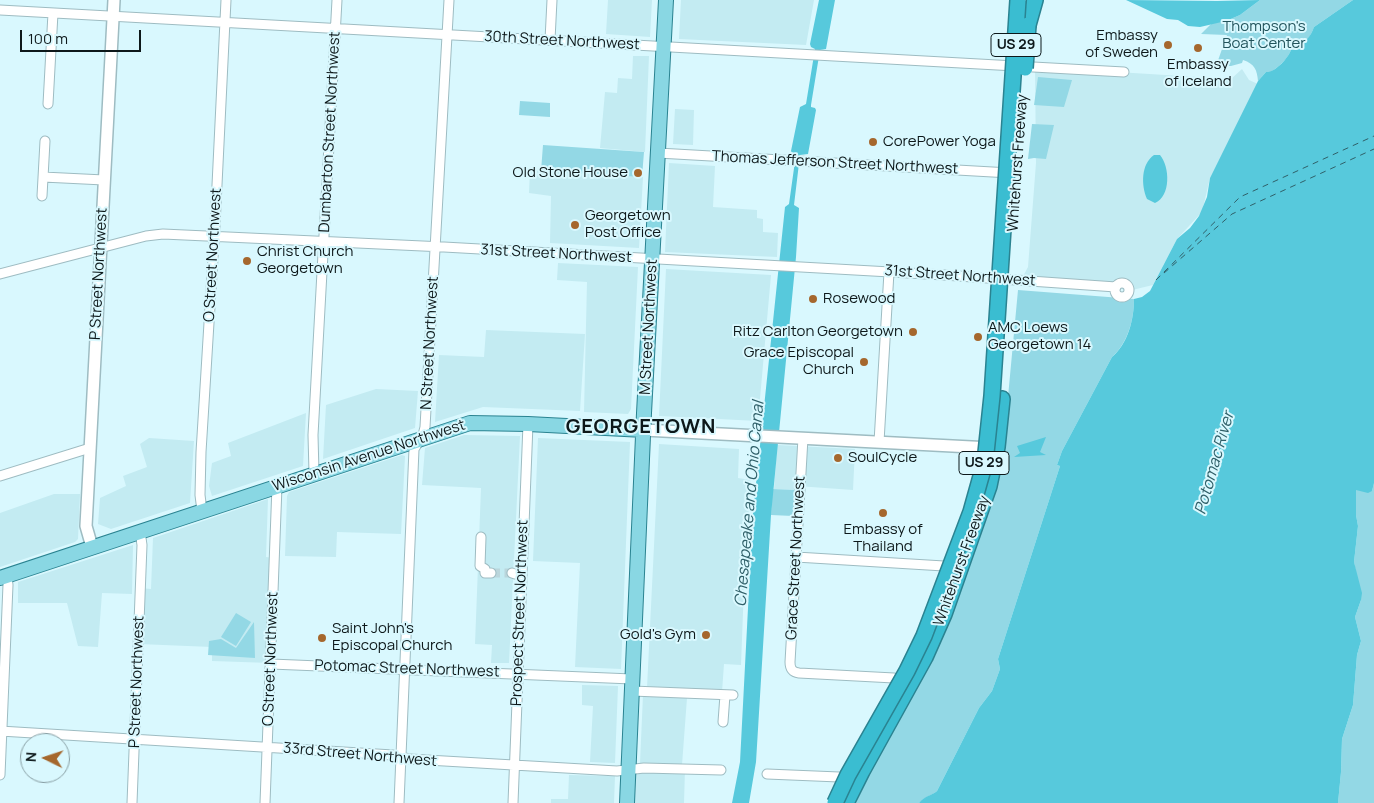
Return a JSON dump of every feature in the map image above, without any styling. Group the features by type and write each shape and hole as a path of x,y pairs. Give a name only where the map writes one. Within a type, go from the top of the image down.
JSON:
{"highway":[{"path":"1010,0 1013,91"},
{"name":"Whitehurst Freeway","path":"835,803 924,636 971,512 981,477 988,445 991,413 1018,0"},
{"name":"Whitehurst Freeway","path":"846,803 931,644 970,544 996,459 1028,25 1035,0"}],"main road":[{"name":"P Street Northwest","path":"92,547 86,526 114,0"},
{"name":"M Street Northwest","path":"627,803 666,0"},
{"path":"991,448 996,413 1019,66 1026,0"},
{"name":"Wisconsin Avenue Northwest","path":"3,577 470,423 528,424 991,448"}],"street":[{"name":"O Street Northwest","path":"202,510 200,495 201,452 215,235 226,0"},
{"name":"Dumbarton Street Northwest","path":"314,473 314,435 337,0"},
{"name":"N Street Northwest","path":"399,803 414,449 425,427 449,0"},
{"path":"550,40 552,0"},
{"name":"30th Street Northwest","path":"0,10 1124,72"},
{"path":"48,104 53,13"},
{"path":"42,196 45,141"},
{"name":"Thomas Jefferson Street Northwest","path":"658,153 804,160 1012,174"},
{"path":"43,177 104,180"},
{"name":"31st Street Northwest","path":"0,274 158,234 215,235 888,272 1116,287"},
{"path":"879,442 888,272"},
{"name":"Prospect Street Northwest","path":"513,803 528,424"},
{"name":"Grace Street Northwest","path":"803,438 790,662 793,671 799,673 894,678"},
{"path":"0,476 90,448"},
{"path":"840,803 851,778 917,661 934,625 978,503 991,448"},
{"name":"O Street Northwest","path":"265,803 277,486"},
{"name":"P Street Northwest","path":"132,803 142,545 140,531"},
{"path":"481,537 480,566 485,569 485,573 491,573"},
{"path":"796,558 944,566"},
{"path":"0,775 8,585 3,577"},
{"name":"Potomac Street Northwest","path":"271,664 518,674 729,695 723,722"},
{"name":"33rd Street Northwest","path":"1,731 392,755 410,759 514,766 617,771 644,768 721,770"},
{"path":"767,774 838,777"}],"shaded area":[{"path":"608,0 652,0 650,37 606,34"},
{"path":"681,0 814,0 806,45 679,39"},
{"path":"633,56 649,56 645,152 600,148 605,92 617,93 618,78 632,79"},
{"path":"1035,67 1231,79 1242,69 1249,80 1258,84 1210,178 1202,212 1177,239 1153,285 1128,291 1116,287 1021,280 1028,267 1036,163"},
{"path":"675,109 694,110 693,145 673,144"},
{"path":"669,163 715,166 713,207 757,210 757,218 763,219 763,232 778,233 777,257 665,252"},
{"path":"530,170 643,177 639,248 550,243 551,196 529,193"},
{"path":"558,263 638,267 631,409 628,414 584,412 587,282 557,280"},
{"path":"666,269 771,275 758,421 659,416"},
{"path":"486,330 585,334 580,411 483,407 435,422 439,355 484,357"},
{"path":"376,389 418,391 415,428 323,459 326,405"},
{"path":"306,413 303,466 212,496 209,486 212,463 231,456 228,443"},
{"path":"464,435 520,436 509,663 491,663 492,645 475,644 481,488 422,485 425,448"},
{"path":"149,438 194,441 190,503 111,529 98,524 100,498 126,486 123,476 147,467 140,444"},
{"path":"538,438 630,442 621,669 575,667 580,563 533,561"},
{"path":"659,444 739,449 738,478 751,480 745,559 741,665 724,664 722,692 647,688"},
{"path":"777,445 855,449 853,490 797,486 797,490 774,489"},
{"path":"402,455 405,456 401,534 337,532 336,557 285,556 287,496 289,492"},
{"path":"54,494 80,494 78,539 75,542 0,567 0,513"},
{"path":"268,499 266,557 275,558 271,663 212,661 212,647 139,644 140,588 151,589 153,538"},
{"path":"133,545 132,594 102,593 98,647 78,646 67,603 18,603 18,582"},
{"path":"582,685 618,686 615,763 590,762 593,706 582,705"},
{"path":"643,695 687,698 682,765 640,763"},
{"path":"629,769 685,769 684,803 627,803"},
{"path":"569,775 615,776 614,803 551,803 551,799 568,799"}],"green space":[{"name":"Thompson's Boat Center","path":"1260,0 1353,0 1314,27 1311,35 1305,42 1298,48 1291,50 1288,57 1280,65 1271,72 1266,72 1258,81 1255,68 1243,60 1242,63 1231,66 1216,66 1227,35 1201,34 1212,23 1226,21 1240,15"},
{"path":"1038,77 1072,80 1064,107 1034,105"},
{"path":"520,101 550,103 550,117 519,115"},
{"path":"1032,124 1054,125 1046,159 1028,159"},
{"path":"543,145 644,152 642,177 541,171"},
{"path":"1018,290 1134,299 1133,315 1129,330 1122,345 1112,357 1062,451 1057,465 1060,466 998,659 1000,669 992,691 979,708 937,791 919,803 856,803 874,764 935,656 981,529 1002,461"},
{"path":"1374,483 1374,803 1338,803 1342,739 1353,705 1357,655 1361,641 1355,617 1361,600 1354,562 1358,526 1356,489 1372,491"},
{"path":"772,489 796,490 793,516 771,515"},
{"path":"236,613 251,622 236,646 221,637"},
{"path":"254,622 255,658 208,655 209,641 221,639 236,648"}],"water":[{"path":"819,0 835,0 826,49 820,50 811,105 816,110 808,154 800,155 794,205 799,208 796,257 771,515 756,762 749,803 732,803 740,762 753,512 785,207 789,204 796,154 791,151 800,107 806,104 815,49 810,44"},
{"path":"1126,0 1260,0 1240,15 1226,21 1200,27 1188,26 1178,20 1167,19"},
{"name":"Potomac River","path":"1353,0 1374,0 1374,483 1372,491 1368,493 1356,490 1358,526 1354,562 1362,593 1355,617 1361,641 1357,655 1353,705 1342,739 1338,803 919,803 937,791 979,708 992,691 1000,669 998,659 1060,466 1057,465 1062,451 1112,357 1118,352 1126,338 1133,315 1134,299 1142,297 1150,291 1177,239 1190,228 1199,216 1207,197 1210,178 1258,81 1266,72 1270,72 1281,64 1291,50 1296,50 1309,37 1314,27"},
{"path":"1154,155 1160,155 1167,174 1164,194 1155,203 1147,199 1143,181 1144,169"},
{"path":"1046,437 1040,452 1046,455 1014,457 1020,453 1017,446"}],"ferry route":[{"path":"1156,280 1240,197 1374,136"},
{"path":"1164,273 1232,214 1374,149"}],"tunnel":[{"path":"491,573 512,573"}],"place":[{"name":"Embassy of Sweden","path":"1168,45"},
{"name":"Embassy of Iceland","path":"1198,48"},
{"name":"CorePower Yoga","path":"873,142"},
{"name":"Old Stone House","path":"638,173"},
{"name":"Georgetown Post Office","path":"575,225"},
{"name":"Christ Church Georgetown","path":"247,261"},
{"name":"Rosewood","path":"813,299"},
{"name":"Ritz Carlton Georgetown","path":"913,332"},
{"name":"AMC Loews Georgetown 14","path":"978,337"},
{"name":"Grace Episcopal Church","path":"864,362"},
{"name":"SoulCycle","path":"838,458"},
{"name":"Embassy of Thailand","path":"883,513"},
{"name":"Gold's Gym","path":"706,635"},
{"name":"Saint John's Episcopal Church","path":"322,638"}],"district":[{"name":"GEORGETOWN","path":"641,427"}],"water label":[{"name":"Chesapeake and Ohio Canal","path":"750,504"}]}
